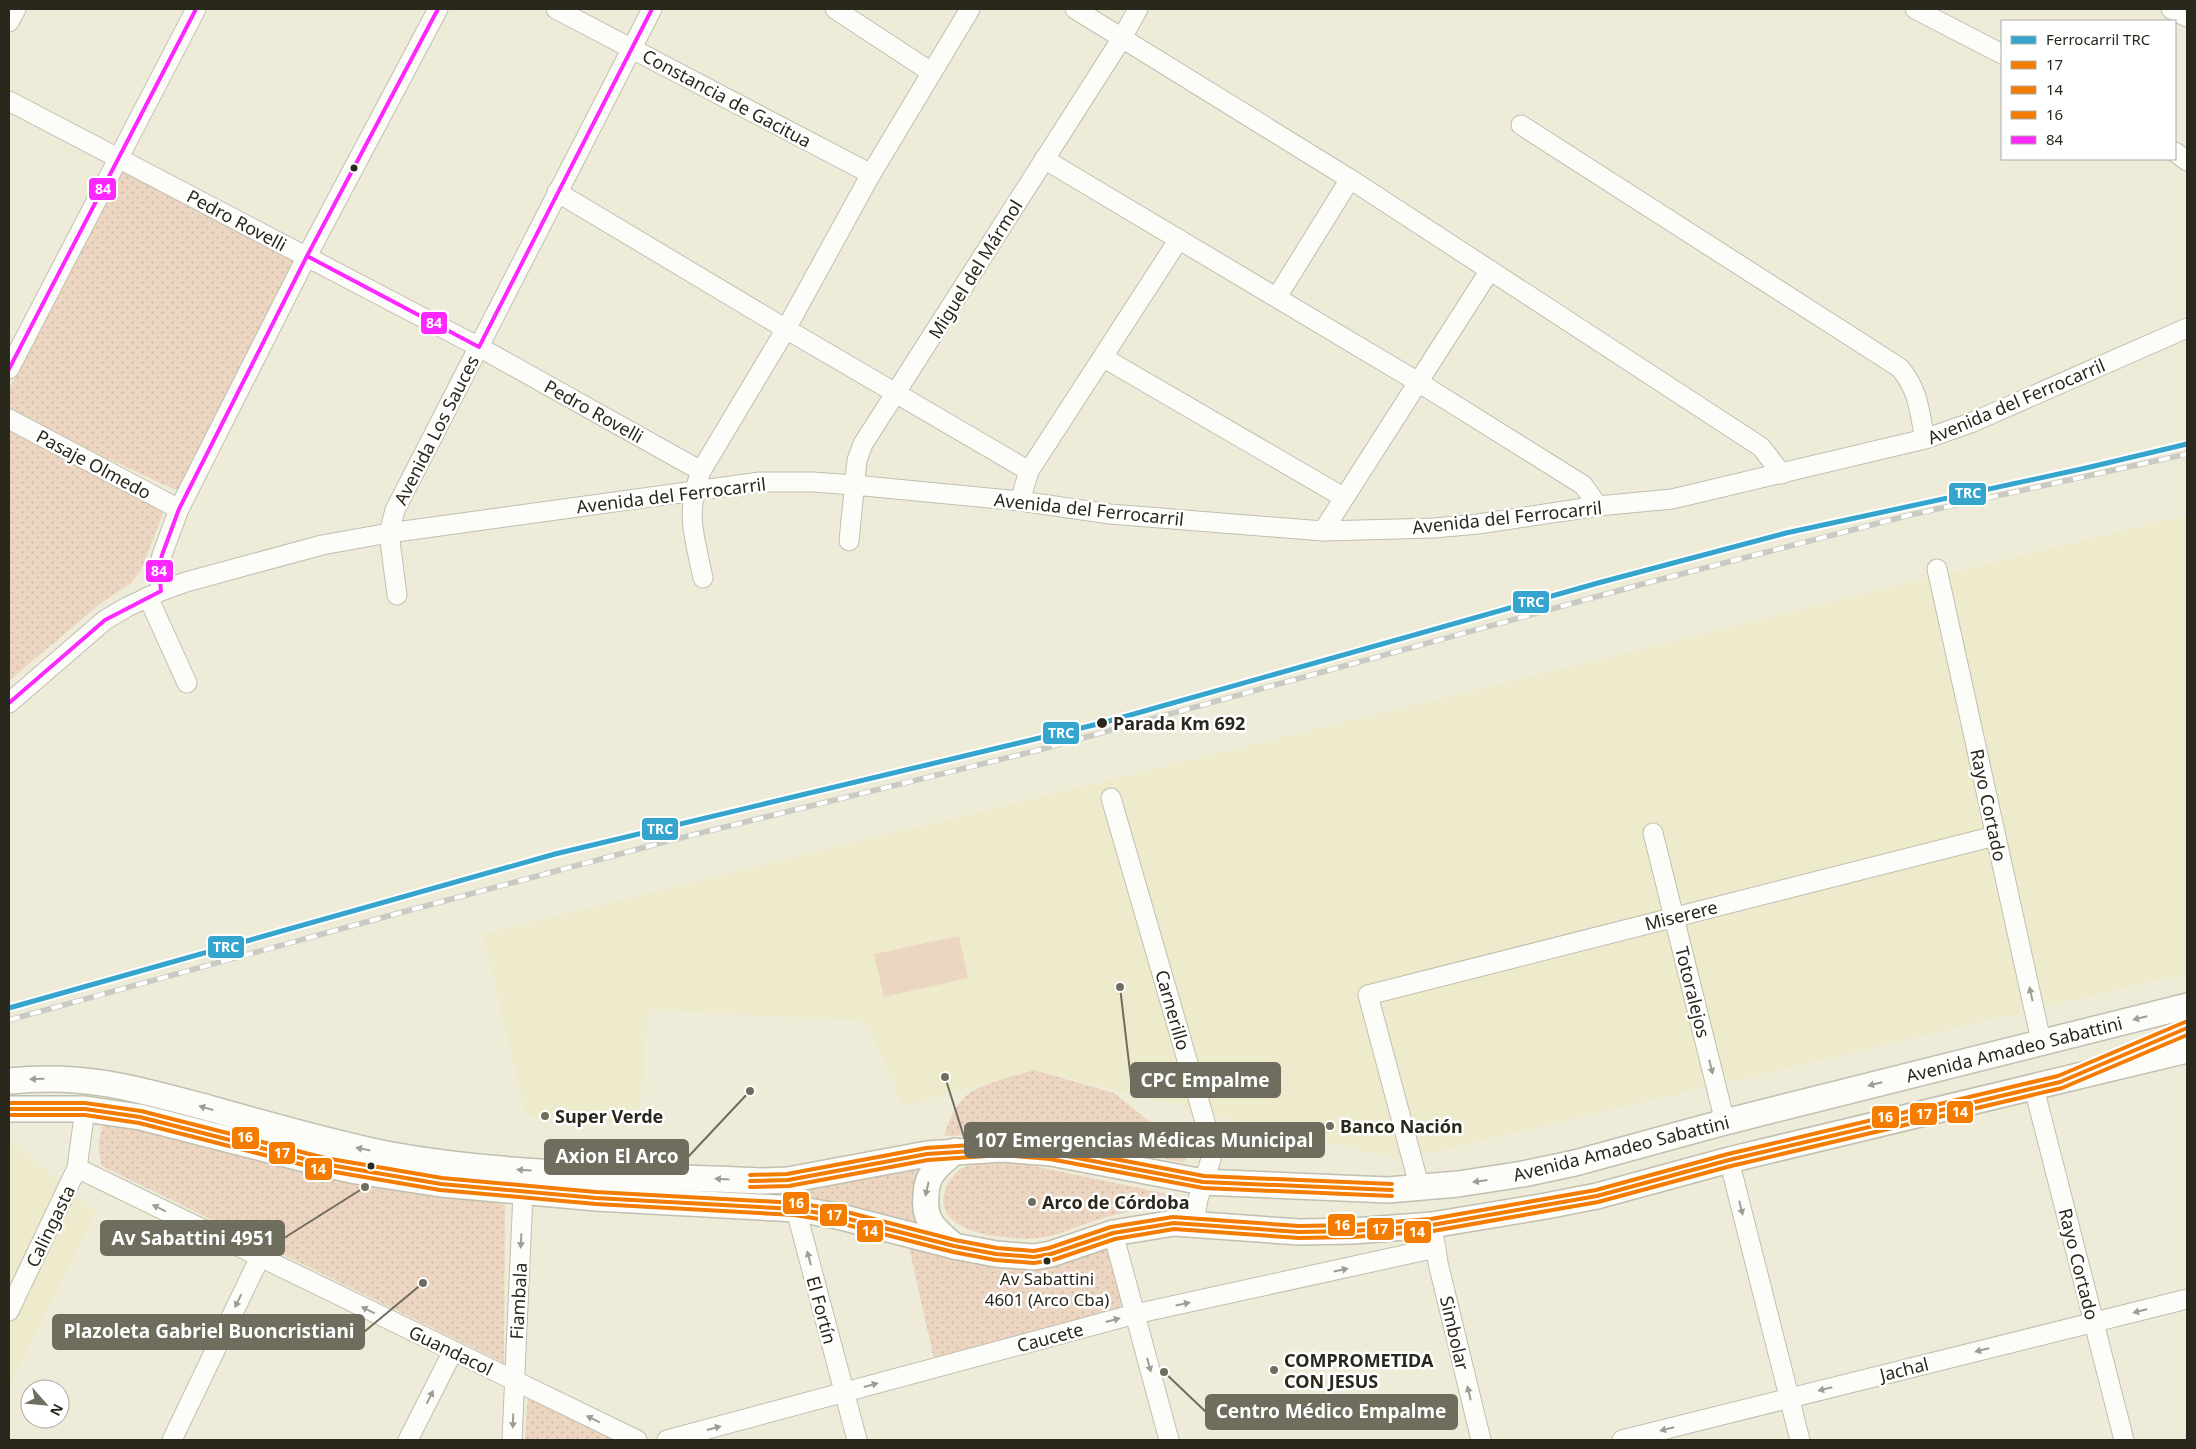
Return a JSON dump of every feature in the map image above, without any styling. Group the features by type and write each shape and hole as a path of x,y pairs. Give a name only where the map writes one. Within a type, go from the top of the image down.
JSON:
{"main road":[{"name":"Avenida Amadeo Sabattini","path":"9,1081 66,1078 97,1081 153,1092 354,1147 449,1163 516,1170 760,1181 788,1180 927,1154 1002,1149 1051,1153 1202,1182 1360,1190 1420,1189 1532,1172 2187,1006"},
{"name":"Avenida Amadeo Sabattini","path":"9,1109 85,1109 132,1116 176,1125 356,1171 441,1184 523,1192 796,1209 836,1216 954,1246 996,1254 1034,1258 1113,1234 1174,1223 1299,1232 1353,1231 1434,1237 1729,1160 2187,1050"},
{"path":"954,1246 936,1230 928,1219 924,1208 926,1187 934,1170 955,1151"}],"street":[{"path":"9,22 16,9"},
{"path":"9,369 196,9"},
{"path":"187,683 155,594 162,555 179,509 307,256 438,9"},
{"name":"Constancia de Gacitua","path":"556,9 632,47 871,174"},
{"name":"Avenida Los Sauces","path":"389,533 395,510 556,192 652,9"},
{"path":"835,9 931,72"},
{"path":"703,578 690,512 694,491 701,471 786,329 871,174 970,9"},
{"path":"1075,9 1350,179 1761,447 1782,474"},
{"name":"Miguel del Mármol","path":"848,541 857,460 863,444 1122,38 1138,9"},
{"path":"1915,9 2001,53"},
{"path":"2171,9 2187,17"},
{"name":"Pedro Rovelli","path":"9,100 478,347 701,471"},
{"path":"1520,124 1900,368 1916,391 1925,439"},
{"path":"2176,153 2187,161"},
{"path":"1044,159 1418,382 1583,485 1598,506"},
{"path":"1277,297 1350,179"},
{"path":"556,192 1030,471"},
{"path":"1020,501 1030,471 1179,239"},
{"path":"1323,531 1490,270"},
{"name":"Avenida del Ferrocarril","path":"9,704 105,620 155,594 287,553 389,533 760,482 813,482 854,485 1020,501 1110,514 1323,531 1434,528 1478,524 1598,506 1672,499 1925,439 1973,422 2187,328"},
{"path":"1104,358 1343,498"},
{"name":"Pasaje Olmedo","path":"9,419 179,509"},
{"path":"389,533 397,595"},
{"name":"Rayo Cortado","path":"1937,568 2042,1042"},
{"name":"Carnerillo","path":"1111,798 1210,1139 1211,1159 1202,1182 1194,1223"},
{"name":"Totoralejos","path":"1653,833 1724,1122"},
{"name":"Miserere","path":"1420,1189 1368,995 1995,836"},
{"name":"Rayo Cortado","path":"2034,1088 2124,1440"},
{"name":"Calingasta","path":"9,1311 77,1168 85,1109"},
{"path":"1729,1160 1800,1440"},
{"name":"Guandacol","path":"77,1168 636,1440"},
{"name":"El Fortín","path":"788,1180 857,1440"},
{"name":"Fiambala","path":"512,1440 523,1192"},
{"path":"1113,1234 1169,1440"},
{"name":"Caucete","path":"667,1440 1135,1314 1434,1237"},
{"name":"Simbolar","path":"1434,1237 1481,1440"},
{"path":"172,1440 260,1257"},
{"name":"Jachal","path":"1622,1440 2187,1299"},
{"path":"408,1440 453,1351"}],"shaded area":[{"path":"124,166 297,258 178,491 9,413 9,389"},
{"path":"9,428 156,506 163,514 140,572 131,583 101,603 9,681"},
{"path":"2187,515 2187,973 1400,1160 1033,1071 903,1106 867,1021 648,1010 639,1124 526,1116 483,934"},
{"path":"959,936 968,978 884,997 874,954"},
{"path":"1034,1070 1114,1093 1187,1151 1186,1161 1182,1162 1035,1139 945,1136 955,1110 964,1098 974,1090"},
{"path":"112,1122 277,1163 335,1180 393,1184 505,1204 504,1363 102,1166 99,1150 100,1135 104,1124"},
{"path":"9,1139 96,1213 9,1388"},
{"path":"1019,1163 1168,1194 1167,1205 1114,1215 1043,1238 1027,1239 989,1235 970,1230 954,1221 948,1215 944,1208 943,1199 949,1182 959,1170 975,1164"},
{"path":"919,1168 915,1196 917,1225 798,1199 794,1181"},
{"path":"1107,1245 1123,1308 934,1359 909,1247 1001,1268 1053,1263"},
{"path":"528,1394 618,1440 525,1440"}],"railway":[{"path":"9,1020 672,840 1035,751 1639,585 1910,515 2187,454"}],"rail line":[{"name":"TRC","path":"9,1008 555,854 1102,723 1598,583 1786,533 2086,468 2187,444"}],"transit line":[{"name":"84","path":"9,369 196,9"},
{"name":"84","path":"9,703 105,620 161,591 159,569 162,555 179,509 307,256 438,9"},
{"name":"84","path":"307,256 479,347 652,9"},
{"name":"16","path":"9,1103 85,1103 141,1111 325,1158 442,1178 596,1192 797,1203 839,1210 955,1240 997,1248 1034,1251 1049,1248 1111,1227 1173,1217 1299,1226 1353,1225 1431,1219 1596,1190 1728,1154 2058,1076 2185,1022"},
{"name":"17","path":"9,1109 85,1109 140,1117 324,1164 441,1184 596,1198 796,1209 837,1216 954,1246 996,1254 1034,1257 1051,1254 1113,1233 1174,1223 1299,1232 1353,1231 1432,1225 1597,1196 1729,1160 2060,1082 2187,1028"},
{"name":"14","path":"9,1115 85,1115 139,1123 323,1170 440,1190 596,1204 795,1215 836,1222 953,1252 995,1260 1034,1263 1053,1260 1115,1239 1174,1229 1299,1238 1353,1237 1433,1231 1598,1202 1731,1166 2062,1088 2187,1035"},
{"name":"16","path":"750,1175 787,1174 926,1148 1002,1143 1052,1147 1204,1176 1392,1184"},
{"name":"17","path":"750,1181 788,1180 927,1154 1002,1149 1051,1153 1203,1182 1392,1190"},
{"name":"14","path":"750,1187 789,1186 928,1160 1002,1155 1050,1159 1203,1188 1392,1196"}],"place":[{"name":"Parada Km 692","path":"1102,723"},
{"name":"CPC Empalme","path":"1120,987"},
{"name":"107 Emergencias Médicas Municipal","path":"945,1077"},
{"name":"Axion El Arco","path":"750,1091"},
{"name":"Super Verde","path":"545,1116"},
{"name":"Banco Nación","path":"1330,1126"},
{"name":"Av Sabattini 4951","path":"365,1187"},
{"name":"Arco de Córdoba","path":"1032,1202"},
{"name":"Av Sabattini 4601 (Arco Cba)","path":"1047,1261"},
{"name":"Plazoleta Gabriel Buoncristiani","path":"423,1283"},
{"name":"COMPROMETIDA CON JESUS","path":"1274,1370"},
{"name":"Centro Médico Empalme","path":"1164,1372"}]}
